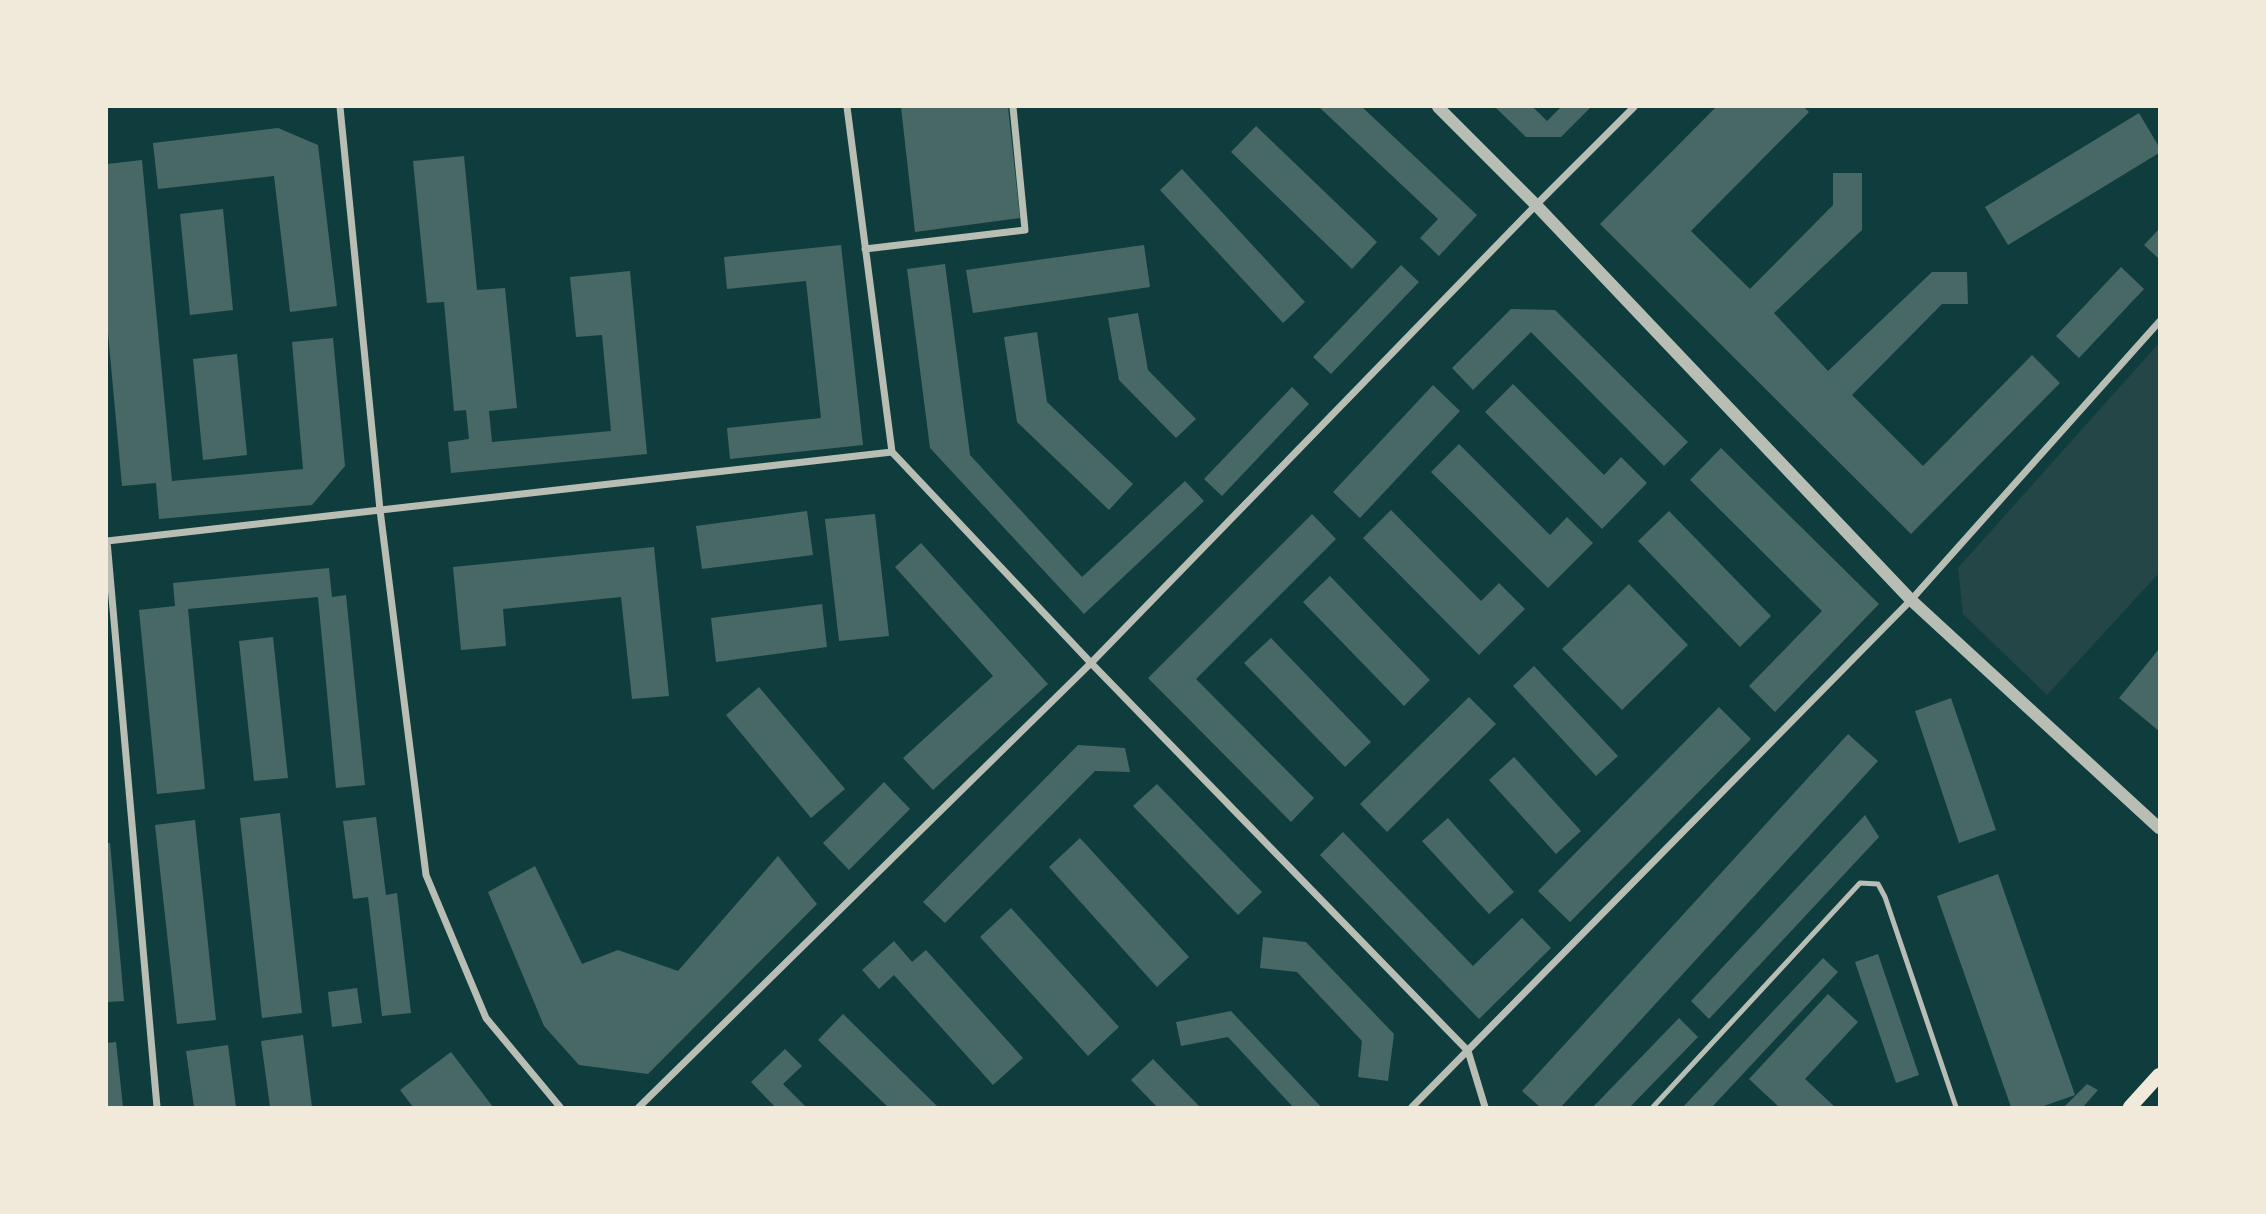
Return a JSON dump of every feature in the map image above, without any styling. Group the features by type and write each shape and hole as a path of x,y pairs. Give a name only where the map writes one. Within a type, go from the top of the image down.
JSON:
{"main road":[{"path":"2130,1107 2159,1075"}],"street":[{"path":"340,107 380,510 425,875 486,1018 560,1107"},
{"path":"847,107 892,452 1091,663 1468,1051 1485,1107"},
{"path":"866,249 1025,230 1013,107"},
{"path":"1438,107 1536,205 1911,600 2159,828"},
{"path":"639,1107 1091,663 1634,107"},
{"path":"1412,1107 1911,600 2159,321"},
{"path":"157,1107 107,541 892,452"}],"lane":[{"path":"1653,1107 1860,883 1878,884 1885,897 1956,1107"}],"shaded area":[{"path":"2159,343 2159,573 2047,695 1963,614 1958,568"}],"building":[{"path":"901,107 1008,107 1020,218 915,232"},
{"path":"1319,107 1362,107 1477,215 1439,256 1420,238 1438,219"},
{"path":"1495,107 1533,107 1547,121 1561,107 1591,107 1561,137 1526,137"},
{"path":"1716,107 1804,107 1809,112 1691,231 1750,289 1833,205 1833,173 1862,173 1862,230 1774,313 1828,371 1932,272 1967,272 1968,304 1942,304 1852,395 1923,466 2032,355 2060,383 1911,534 1600,224"},
{"path":"2139,113 2159,147 2159,153 2008,245 1985,207"},
{"path":"1256,126 1377,242 1352,269 1231,152"},
{"path":"278,128 318,145 337,306 290,312 274,176 158,189 153,143"},
{"path":"464,156 477,290 505,288 517,408 489,411 492,442 611,431 602,335 576,337 570,277 630,271 647,454 451,473 448,442 469,439 466,410 454,411 444,302 427,303 413,161"},
{"path":"142,160 172,481 303,469 292,342 333,338 345,466 312,505 159,519 156,483 122,486 107,322 107,164"},
{"path":"1182,169 1305,302 1283,323 1160,190"},
{"path":"223,209 233,310 190,315 180,214"},
{"path":"2159,229 2159,259 2144,245"},
{"path":"841,245 863,445 730,459 727,428 821,418 806,281 727,289 724,257"},
{"path":"1144,245 1150,287 973,313 966,270"},
{"path":"945,264 970,455 1082,577 1185,481 1204,501 1084,614 930,448 907,269"},
{"path":"1401,265 1419,282 1331,374 1313,357"},
{"path":"2121,267 2144,289 2079,358 2056,336"},
{"path":"1511,309 1555,310 1688,442 1664,466 1531,332 1473,390 1452,368"},
{"path":"1138,313 1148,370 1196,419 1176,438 1119,380 1108,318"},
{"path":"1037,332 1047,402 1133,484 1109,510 1017,422 1004,337"},
{"path":"237,354 247,455 203,460 193,359"},
{"path":"1513,384 1604,475 1621,457 1647,483 1602,529 1485,412"},
{"path":"1433,385 1460,411 1360,518 1333,492"},
{"path":"1292,387 1309,404 1222,496 1204,479"},
{"path":"1459,444 1550,535 1567,517 1593,543 1548,588 1431,472"},
{"path":"1721,448 1879,604 1775,712 1749,686 1822,611 1690,480"},
{"path":"1391,510 1481,601 1499,583 1525,609 1479,655 1363,538"},
{"path":"807,511 813,555 702,569 696,526"},
{"path":"1669,511 1771,616 1740,647 1638,541"},
{"path":"875,514 889,636 839,641 825,519"},
{"path":"1312,514 1336,539 1196,679 1314,798 1291,822 1148,678"},
{"path":"921,543 1048,684 933,790 903,758 993,676 895,567"},
{"path":"654,547 669,696 632,699 621,597 503,609 506,646 461,650 453,567"},
{"path":"329,568 332,597 346,595 365,785 336,788 318,597 188,609 205,789 157,794 139,610 175,606 173,583"},
{"path":"1330,576 1430,680 1404,706 1303,602"},
{"path":"1629,584 1688,645 1622,710 1562,649"},
{"path":"822,604 827,647 716,662 711,618"},
{"path":"273,637 288,778 254,781 239,641"},
{"path":"1271,638 1371,742 1345,767 1244,663"},
{"path":"2159,649 2159,731 2119,698"},
{"path":"1534,666 1618,756 1596,776 1513,686"},
{"path":"759,687 845,789 811,818 726,715"},
{"path":"1469,697 1496,724 1387,832 1360,804"},
{"path":"1951,698 1996,830 1959,843 1915,711"},
{"path":"1719,707 1751,739 1570,922 1538,891"},
{"path":"1848,734 1878,761 1561,1107 1540,1107 1522,1091"},
{"path":"1078,745 1125,748 1130,772 1095,771 945,923 923,902"},
{"path":"1514,757 1581,831 1556,854 1489,780"},
{"path":"884,782 910,809 849,870 823,843"},
{"path":"1157,784 1262,892 1238,915 1133,806"},
{"path":"280,813 302,1013 262,1018 240,818"},
{"path":"1865,815 1879,837 1709,1019 1691,1001"},
{"path":"376,817 386,895 397,893 411,1013 382,1016 368,897 353,899 343,821"},
{"path":"1448,818 1514,892 1489,914 1422,841"},
{"path":"195,820 216,1020 177,1024 155,825"},
{"path":"1343,832 1473,966 1522,918 1551,948 1479,1019 1320,855"},
{"path":"1080,838 1189,957 1157,987 1049,867"},
{"path":"107,843 110,843 124,1001 107,1002"},
{"path":"778,856 817,904 648,1074 579,1065 544,1026 488,892 535,866 582,964 618,950 678,971"},
{"path":"1998,874 2075,1095 2041,1107 2011,1107 1937,896"},
{"path":"1011,908 1119,1027 1088,1056 980,937"},
{"path":"1263,937 1306,942 1394,1034 1388,1081 1358,1077 1362,1041 1297,972 1260,968"},
{"path":"894,941 912,962 926,950 1023,1058 993,1085 894,975 879,989 862,970"},
{"path":"1878,954 1919,1075 1896,1083 1855,962"},
{"path":"1823,958 1838,972 1712,1107 1683,1107"},
{"path":"357,988 362,1023 332,1027 328,992"},
{"path":"1828,994 1858,1022 1805,1079 1835,1107 1779,1107 1749,1079"},
{"path":"1231,1011 1321,1107 1293,1107 1228,1037 1181,1046 1176,1022"},
{"path":"843,1014 938,1107 888,1107 818,1040"},
{"path":"1679,1018 1698,1037 1630,1107 1593,1107"},
{"path":"303,1035 312,1107 270,1107 261,1041"},
{"path":"116,1042 123,1107 107,1107 107,1043"},
{"path":"228,1045 236,1107 194,1107 186,1051"},
{"path":"785,1049 802,1066 783,1084 806,1107 775,1107 751,1082"},
{"path":"451,1052 493,1107 413,1107 400,1090"},
{"path":"1153,1059 1200,1107 1157,1107 1131,1080"},
{"path":"2087,1084 2098,1090 2083,1107 2064,1107"}]}
